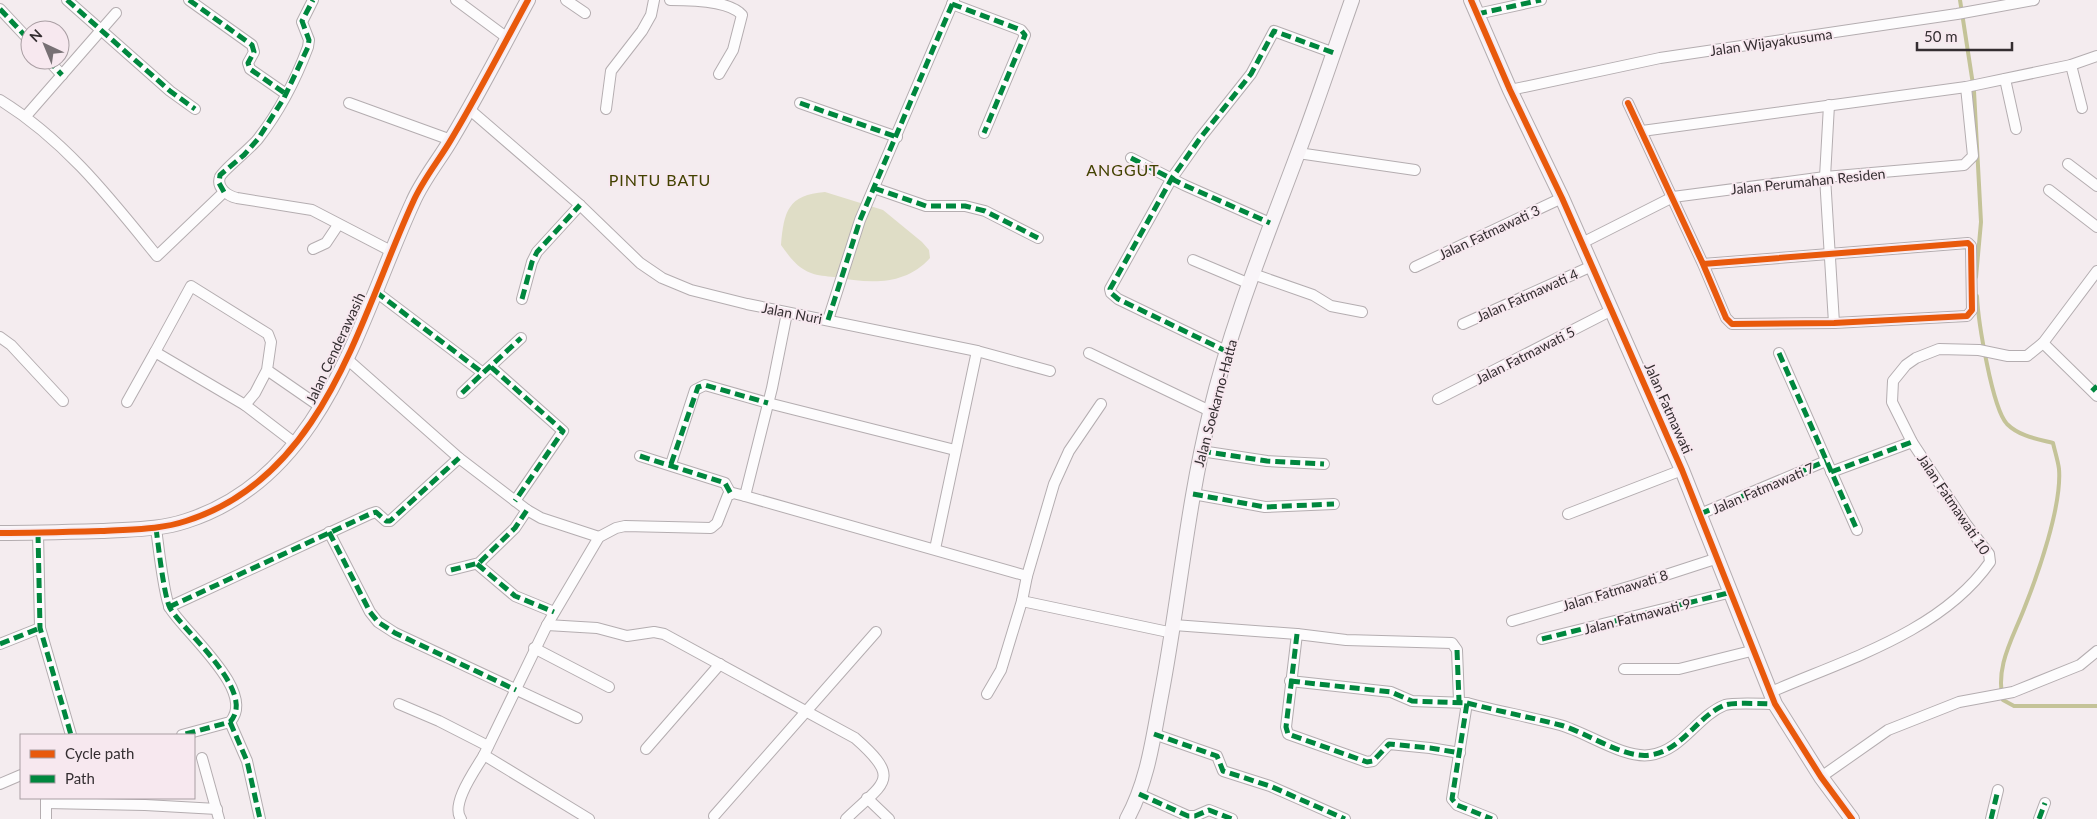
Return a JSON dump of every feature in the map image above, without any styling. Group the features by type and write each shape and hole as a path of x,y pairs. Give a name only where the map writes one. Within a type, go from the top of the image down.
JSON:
{"street":[{"path":"67,0 170,91 195,109"},
{"path":"189,0 252,46 254,52 248,63 250,69 286,94"},
{"path":"313,0 302,23 309,40 308,47 286,94 258,139 244,155 220,175 219,184 224,192 237,198 312,210 391,251"},
{"path":"456,0 506,37"},
{"name":"Jalan Cenderawasih","path":"0,533 149,528 186,521 217,508 249,489 274,469 296,444 322,408 376,292 414,198 451,140 528,0"},
{"path":"566,0 585,13"},
{"path":"606,109 611,71 642,31 651,15 654,0"},
{"path":"670,0 700,0 733,9 742,17 734,50 718,74"},
{"name":"Jalan Soekarno-Hatta","path":"1127,819 1140,794 1154,734 1173,629 1192,494 1210,410 1270,223 1298,153 1352,0"},
{"name":"Jalan Fatmawati","path":"1471,0 1510,90 1562,198 1682,470 1773,698 1821,777 1852,819"},
{"path":"1477,14 1541,0"},
{"name":"Jalan Wijayakusuma","path":"1510,90 1660,58 1960,14 2034,0"},
{"path":"828,320 852,242 953,2 1021,30 1026,35 984,134"},
{"path":"0,9 20,30"},
{"path":"26,116 116,13"},
{"path":"1228,352 1118,299 1111,293 1112,285 1172,178 1201,137 1251,74 1274,31 1334,52"},
{"path":"1642,131 1971,86 2071,65 2097,56"},
{"path":"2071,65 2082,108"},
{"path":"57,70 62,76"},
{"path":"2004,79 2016,129"},
{"name":"Jalan Perumahan Residen","path":"1582,243 1672,197 1825,177 1964,165 1973,156 1971,86"},
{"path":"0,100 26,116 88,172 157,256 224,192"},
{"path":"349,103 451,140"},
{"path":"1628,103 1726,318 1732,324 1834,323 1967,316 1972,310 1971,246 1968,243 1703,264"},
{"path":"800,104 897,137"},
{"path":"1829,105 1825,177 1834,323"},
{"name":"Jalan Nuri","path":"468,108 580,204 626,250 662,278 691,290 787,313 978,351 1050,371"},
{"path":"1298,153 1415,170"},
{"path":"1131,158 1270,223"},
{"path":"2068,164 2097,186"},
{"path":"874,188 926,206 974,207 996,215 1038,238"},
{"path":"2049,190 2097,227"},
{"name":"Jalan Fatmawati 3","path":"1415,266 1562,198"},
{"path":"522,299 532,262 537,252 580,204"},
{"path":"313,249 326,242 338,225"},
{"path":"1193,260 1252,279 1313,295 1335,307 1362,312"},
{"name":"Jalan Fatmawati 4","path":"1463,324 1592,266"},
{"path":"2095,391 2043,343 2097,271"},
{"path":"127,402 191,286 269,335 271,342 267,370 255,392 245,405"},
{"path":"376,292 487,370 564,431 515,501"},
{"name":"Jalan Fatmawati 5","path":"1438,399 1612,310"},
{"path":"745,496 768,403 787,313"},
{"path":"0,337 11,345 63,401"},
{"path":"462,393 521,338"},
{"name":"Jalan Fatmawati 10","path":"1773,698 1905,633 1970,588 1990,562 1989,554 1966,524 1912,442 1892,402 1893,381 1906,365 1916,358 1939,349 1983,351 2008,356 2027,356 2043,343"},
{"path":"935,549 978,351"},
{"path":"156,352 245,405 296,444"},
{"path":"1779,353 1857,530"},
{"path":"1089,354 1210,410"},
{"path":"346,359 458,458 527,510 541,518 599,538"},
{"path":"267,370 322,408"},
{"path":"671,464 698,387 705,385 768,403 955,450"},
{"path":"987,694 1001,670 1022,602 1054,484 1069,451 1101,404"},
{"path":"1831,472 1912,442"},
{"path":"1201,451 1267,461 1324,464"},
{"path":"640,456 671,464 725,483 730,494"},
{"path":"169,607 374,512 386,521 395,518 458,458"},
{"name":"Jalan Fatmawati 7","path":"1700,514 1826,461"},
{"path":"1568,514 1682,470"},
{"path":"730,494 745,496 1028,576"},
{"path":"461,819 457,812 458,802 486,751 534,648 599,538 616,528 625,526 711,528 717,524 727,497 730,494"},
{"path":"1192,494 1265,507 1334,504"},
{"path":"451,570 477,564 509,535 527,510"},
{"path":"149,528 169,607 218,665 237,700 237,713 230,722 186,734"},
{"path":"329,532 370,612 378,622 395,633 577,718"},
{"path":"38,533 40,628 71,734"},
{"name":"Jalan Fatmawati 8","path":"1512,621 1634,586 1718,558"},
{"path":"477,564 515,596 554,612"},
{"name":"Jalan Fatmawati 9","path":"1542,639 1732,592"},
{"path":"1022,602 1173,629 1297,634 1346,640 1452,643 1456,650 1463,702 1460,753 1452,802 1492,819"},
{"path":"547,625 596,628 627,636 659,633 675,639 806,713 839,728 855,738 879,760 883,768 884,779 879,788 846,819"},
{"path":"0,644 40,628"},
{"path":"714,816 876,632"},
{"path":"1297,634 1290,681 1286,731 1290,735 1367,762 1373,761 1389,744 1460,753"},
{"path":"534,648 609,687"},
{"path":"1624,669 1679,669 1755,650"},
{"path":"1821,777 1888,730 1942,707 2013,692 2080,665 2097,651"},
{"path":"646,749 720,664"},
{"path":"1290,681 1391,692 1412,701 1463,702 1559,725 1582,732 1623,751 1650,755 1675,744 1700,720 1726,705 1773,698"},
{"path":"399,704 439,721 588,819"},
{"path":"230,722 247,761 260,819"},
{"path":"1154,734 1217,756 1222,771 1270,786 1345,819"},
{"path":"46,819 46,800 144,801 218,814 202,758"},
{"path":"0,784 20,775"},
{"path":"1991,819 1998,790"},
{"path":"1140,794 1188,816 1195,816 1209,810 1232,819"},
{"path":"867,798 889,819"},
{"path":"2039,819 2045,803"}],"shaded area":[{"path":"825,192 883,210 922,242 929,250 930,258 909,274 885,281 860,281 819,275 802,268 781,245 786,214 796,201 803,197"}],"waterway":[{"path":"1960,0 1974,91 1981,222 1976,277"},
{"path":"1977,296 1991,383 2001,415 2007,424 2017,431 2053,443 2059,469 2057,502 2048,540 2036,578 2003,665 2001,676 2003,700 2014,706 2097,706"}],"marked path":[{"path":"67,0 170,91 195,109"},
{"path":"189,0 252,45 254,52 248,63 250,69 286,94"},
{"path":"224,192 219,183 220,175 244,155 258,139 284,98 308,47 309,40 302,21 313,0"},
{"path":"828,320 860,220 954,0"},
{"path":"1477,14 1541,0"},
{"path":"952,4 1021,30 1025,35 984,133"},
{"path":"0,9 20,30"},
{"path":"1228,352 1118,299 1111,293 1110,289 1172,178 1201,137 1251,74 1274,31 1334,53"},
{"path":"57,70 62,75"},
{"path":"800,103 897,137"},
{"path":"1131,158 1184,185 1270,223"},
{"path":"874,188 926,206 965,206 985,211 1038,238"},
{"path":"522,299 532,262 537,252 580,205"},
{"path":"376,292 483,373 521,338"},
{"path":"1779,353 1857,530"},
{"path":"491,367 563,431 515,501"},
{"path":"462,393 483,373"},
{"path":"671,464 698,387 705,385 768,403"},
{"path":"2092,391 2097,386"},
{"path":"1831,472 1912,442"},
{"path":"1201,451 1267,461 1324,464"},
{"path":"640,456 725,483 731,494"},
{"path":"169,607 370,514 376,512 386,521 390,521 459,458"},
{"path":"1700,514 1826,461"},
{"path":"1193,494 1265,507 1334,504"},
{"path":"451,570 479,563 515,528 527,510"},
{"path":"156,528 163,582 170,608 216,663 227,679 234,695 236,709 230,722 186,734"},
{"path":"329,532 370,612 378,622 395,633 516,690"},
{"path":"38,533 40,628 71,734"},
{"path":"477,564 515,596 554,612"},
{"path":"1542,639 1732,592"},
{"path":"0,644 40,628"},
{"path":"1297,634 1286,727 1288,734 1367,762 1373,761 1389,744 1460,753"},
{"path":"1457,650 1459,701"},
{"path":"1290,681 1391,692 1412,701 1467,703 1452,799 1457,805 1492,819"},
{"path":"1467,703 1570,728 1617,749 1640,755 1650,755 1671,747 1706,717 1725,705 1742,703 1775,704"},
{"path":"230,722 247,761 260,819"},
{"path":"1154,734 1217,756 1223,771 1270,786 1345,819"},
{"path":"1991,819 1998,790"},
{"path":"1139,794 1188,816 1195,816 1209,810 1232,819"},
{"path":"2039,819 2045,803"}],"cycle path":[{"path":"0,533 145,529 176,524 233,499 273,469 305,432 331,389 354,343 417,194 462,121 528,0"},
{"path":"1471,0 1510,90 1562,198 1682,470 1775,704 1821,777 1852,819"},
{"path":"1628,103 1726,318 1732,324 1834,323 1967,316 1972,310 1971,246 1968,243 1703,264"}],"district":[{"name":"ANGGUT","path":"1123,169"},
{"name":"PINTU BATU","path":"660,179"}]}
